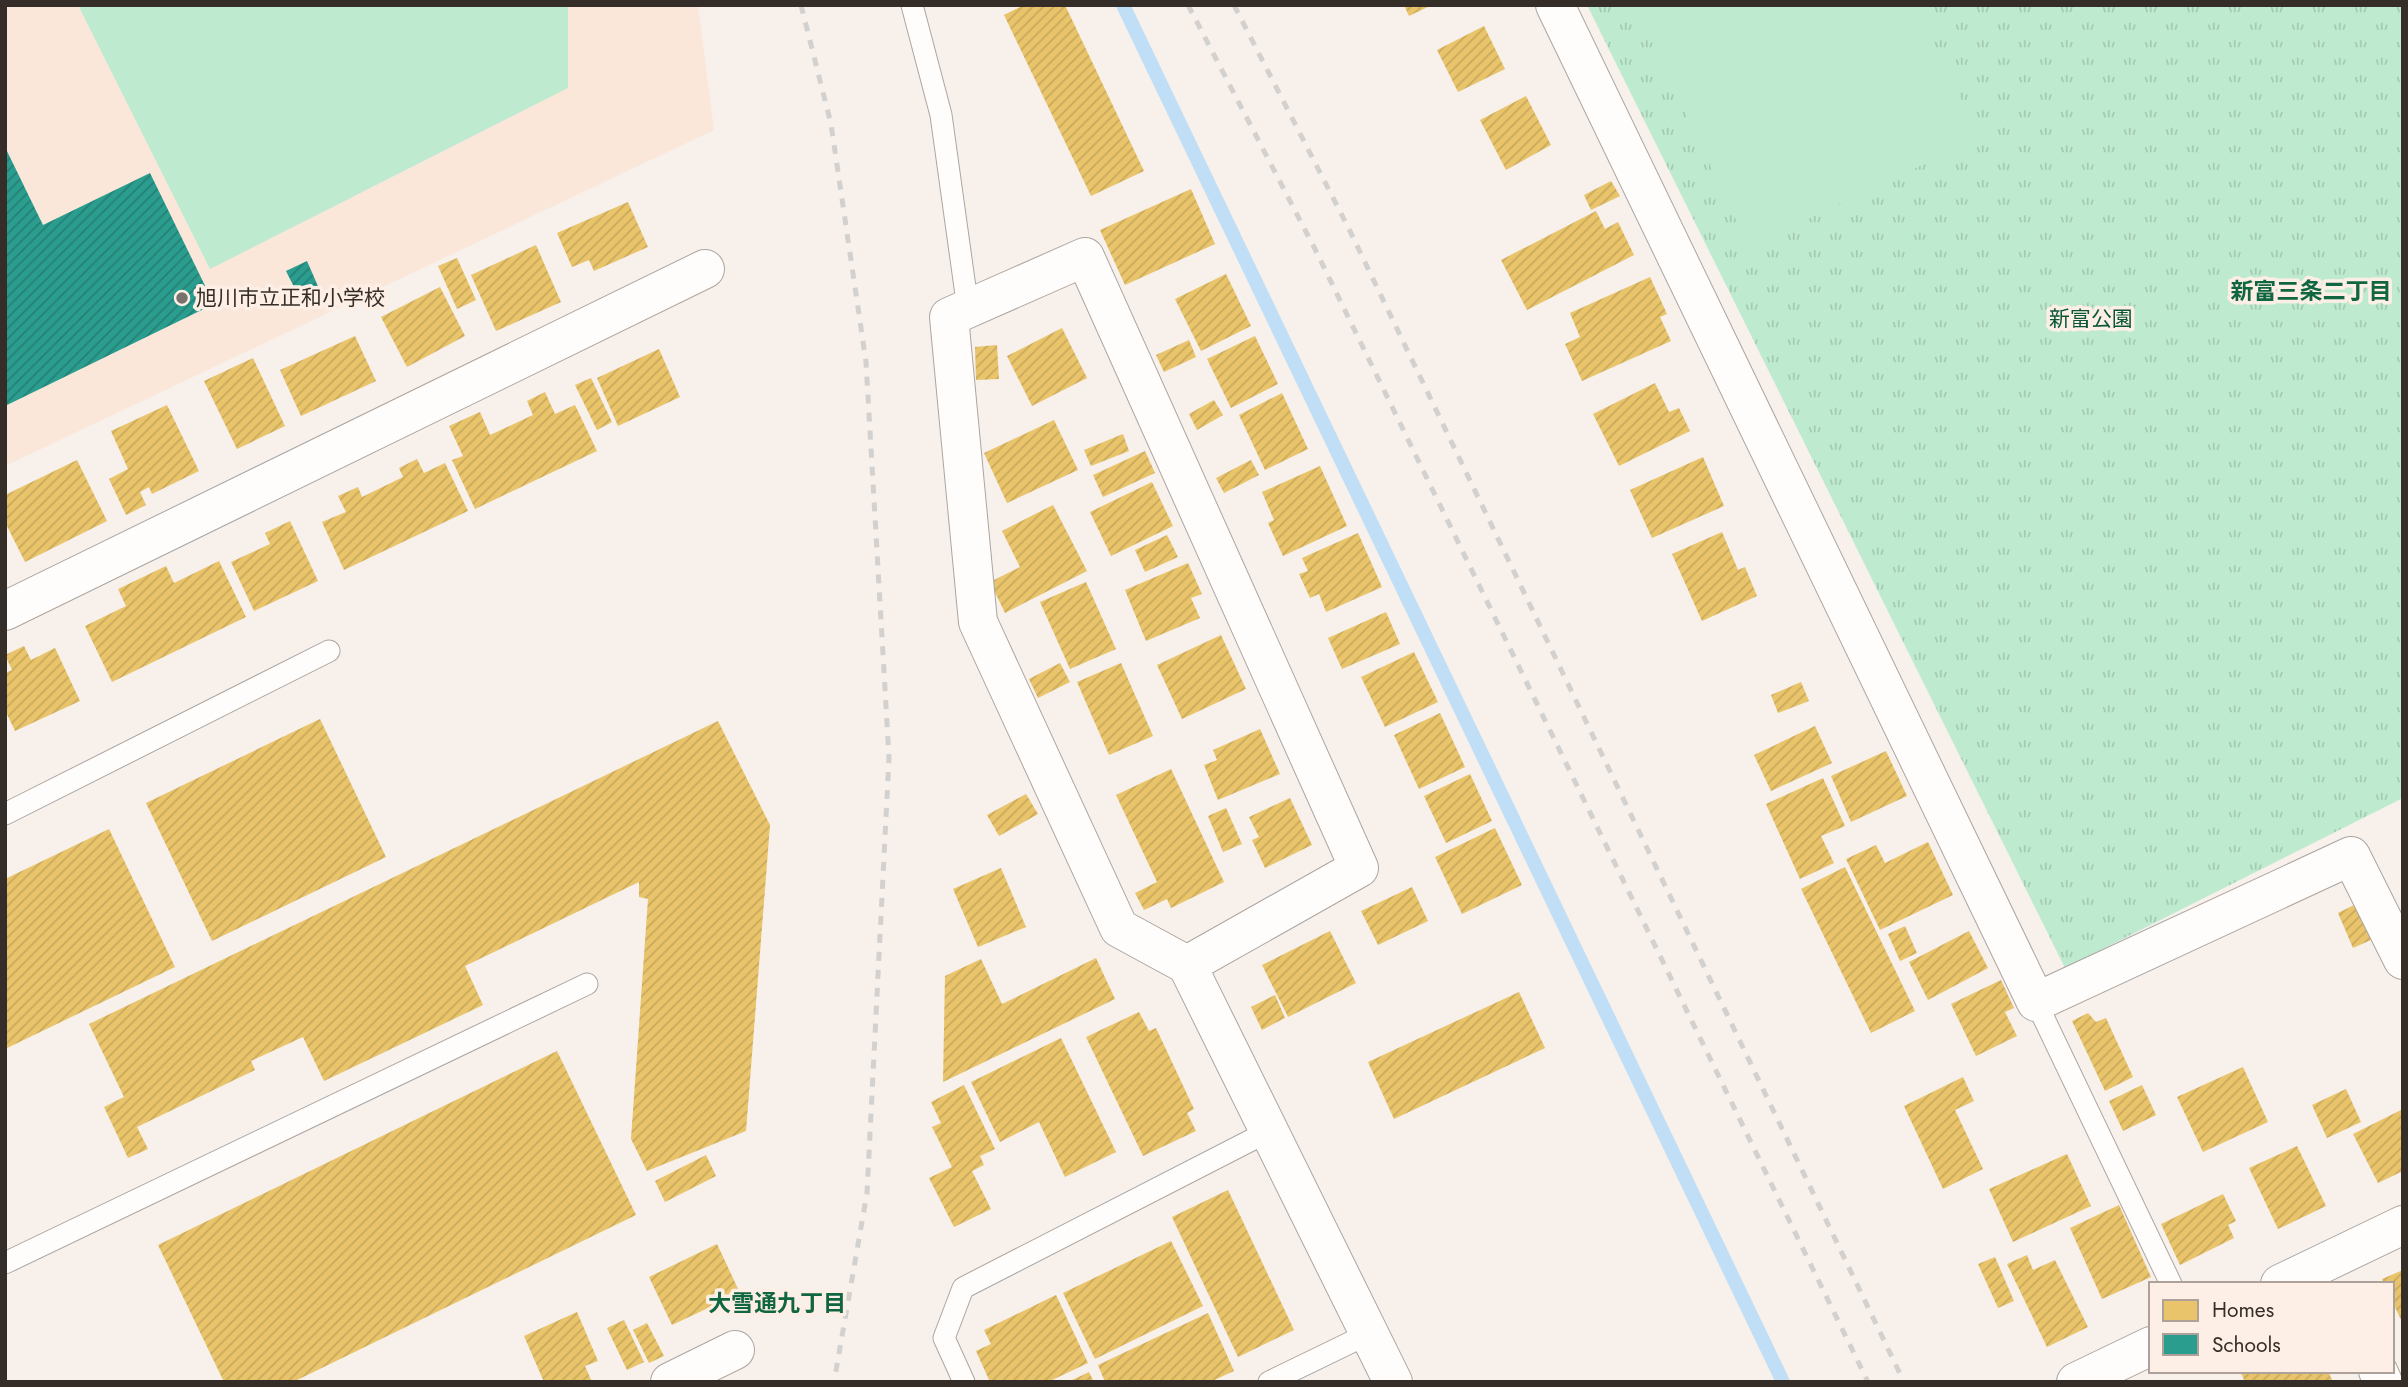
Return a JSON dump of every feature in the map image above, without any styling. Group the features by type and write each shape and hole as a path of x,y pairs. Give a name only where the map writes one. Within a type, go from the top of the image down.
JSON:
{"street":[{"path":"1555,5 2036,1002 2351,856 2403,960"},
{"path":"1187,965 1359,868 1085,257 949,317 978,622 1119,928 1187,965 1393,1382"},
{"path":"5,611 705,269"},
{"path":"2289,1282 2329,1273 2403,1225"},
{"path":"2076,1382 2149,1347"},
{"path":"670,1382 735,1350"}],"lane":[{"path":"912,5 941,115 968,309"},
{"path":"5,814 329,651"},
{"path":"5,1264 587,984"},
{"path":"2036,1002 2170,1282"},
{"path":"964,1382 944,1338 963,1288 1269,1130"},
{"path":"1269,1382 1368,1334"}],"shaded area":[{"name":"旭川市立正和小学校","path":"5,5 698,5 714,130 5,466"}],"green space":[{"path":"78,5 568,5 568,88 210,269"},
{"name":"新富公園","path":"1587,5 2403,5 2403,798 2065,968"},
{"path":"1634,5 1916,5 1979,138 1749,247"}],"building: Homes":[{"path":"1024,5 1065,5 1144,171 1091,196 1004,15"},
{"path":"1404,5 1432,5 1409,16"},
{"path":"1484,26 1505,69 1458,92 1437,50"},
{"path":"1526,96 1551,145 1506,170 1480,120"},
{"path":"1611,181 1620,196 1591,210 1584,195"},
{"path":"1191,189 1215,244 1125,285 1100,230"},
{"path":"628,202 648,247 594,271 589,260 572,267 557,233"},
{"path":"1596,211 1605,229 1618,222 1634,255 1527,310 1501,260"},
{"path":"536,245 561,302 496,331 471,275"},
{"path":"457,258 476,300 457,309 438,266"},
{"path":"1226,274 1251,326 1201,351 1175,299"},
{"path":"1650,277 1667,314 1660,317 1671,341 1582,381 1565,344 1580,337 1570,313"},
{"path":"440,287 465,336 407,367 381,317"},
{"path":"1062,328 1087,378 1032,406 1007,356"},
{"path":"355,336 376,381 301,416 280,370"},
{"path":"1255,336 1278,384 1231,408 1207,359"},
{"path":"1189,340 1196,357 1164,372 1156,355"},
{"path":"997,345 999,379 976,380 975,347"},
{"path":"659,349 680,397 618,426 597,378"},
{"path":"253,358 285,426 237,449 204,381"},
{"path":"591,378 612,422 597,430 575,385"},
{"path":"1655,383 1669,412 1679,408 1690,431 1619,466 1593,414"},
{"path":"545,392 555,414 575,405 597,451 475,509 452,460 463,456 449,426 480,412 490,435 533,415 527,401"},
{"path":"1282,393 1308,449 1265,470 1239,415"},
{"path":"1214,400 1223,415 1197,430 1189,414"},
{"path":"167,405 199,471 152,494 149,487 140,492 146,505 126,515 109,479 128,469 111,431"},
{"path":"1054,420 1078,470 1007,503 984,453"},
{"path":"1123,434 1129,451 1091,466 1084,450"},
{"path":"1145,451 1155,473 1103,497 1093,475"},
{"path":"1703,457 1724,506 1652,538 1630,490"},
{"path":"417,459 424,473 445,463 468,511 344,570 322,522 346,512 338,496 358,487 362,497 403,477 399,468"},
{"path":"77,460 107,521 25,562 5,522 5,495"},
{"path":"1251,460 1259,475 1224,493 1216,478"},
{"path":"1320,466 1347,526 1283,556 1268,523 1274,520 1262,492"},
{"path":"1152,482 1173,526 1111,556 1090,512"},
{"path":"1053,505 1087,571 1005,613 990,582 1020,567 1002,531"},
{"path":"290,521 318,581 254,611 231,562 270,544 265,533"},
{"path":"1722,532 1738,570 1745,567 1757,596 1702,621 1672,554"},
{"path":"1358,533 1382,587 1326,612 1319,594 1310,598 1299,574 1308,571 1302,558"},
{"path":"1167,535 1178,557 1145,572 1135,550"},
{"path":"219,561 246,617 112,682 85,626 126,606 118,589 166,566 174,583"},
{"path":"1188,563 1202,594 1191,598 1200,618 1146,641 1125,590"},
{"path":"1086,582 1116,649 1070,669 1040,602"},
{"path":"1386,612 1400,644 1342,669 1328,638"},
{"path":"1221,635 1246,689 1182,719 1157,665"},
{"path":"24,646 31,660 55,648 80,701 15,731 5,710 5,673 12,670 5,655"},
{"path":"1414,652 1438,702 1385,727 1361,677"},
{"path":"1060,663 1070,682 1038,698 1029,679"},
{"path":"1121,663 1153,736 1109,755 1077,682"},
{"path":"1801,682 1809,701 1778,713 1771,695"},
{"path":"1440,713 1465,767 1419,789 1394,735"},
{"path":"320,719 386,857 212,941 146,803"},
{"path":"718,721 770,825 746,1131 647,1171 631,1139 648,899 639,897 639,882 465,966 483,1005 324,1081 303,1037 251,1061 255,1070 137,1127 148,1149 128,1158 104,1107 124,1097 89,1024"},
{"path":"1815,726 1832,763 1771,791 1754,755"},
{"path":"1260,729 1280,774 1218,800 1204,765 1217,760 1213,750"},
{"path":"1886,751 1907,796 1851,822 1831,776"},
{"path":"1171,769 1224,882 1171,908 1167,899 1144,910 1135,893 1157,882 1116,795"},
{"path":"1470,774 1492,821 1446,843 1424,796"},
{"path":"1823,778 1845,826 1821,836 1834,863 1800,879 1766,804"},
{"path":"1026,794 1038,814 999,836 987,815"},
{"path":"1290,798 1312,845 1265,868 1252,840 1259,837 1249,817"},
{"path":"1226,808 1242,844 1223,852 1208,816"},
{"path":"1495,828 1522,885 1462,914 1435,857"},
{"path":"109,829 175,967 5,1049 5,879"},
{"path":"1928,842 1953,895 1880,930 1846,859 1876,845 1885,863"},
{"path":"1845,867 1915,1011 1871,1033 1801,889"},
{"path":"1001,868 1026,927 978,947 953,889"},
{"path":"1412,887 1428,921 1378,945 1361,911"},
{"path":"2356,904 2371,940 2353,948 2338,913"},
{"path":"1905,926 1917,953 1900,961 1888,934"},
{"path":"1330,931 1356,983 1288,1017 1262,965"},
{"path":"1969,931 1988,968 1928,1000 1909,962"},
{"path":"1096,958 1115,999 943,1082 945,976 981,959 1002,1004"},
{"path":"2001,980 2014,1008 2005,1012 2017,1036 1976,1056 1951,1004"},
{"path":"1519,992 1545,1048 1394,1119 1368,1062"},
{"path":"1275,995 1285,1018 1262,1030 1251,1007"},
{"path":"1139,1012 1149,1031 1156,1028 1194,1109 1187,1113 1196,1131 1143,1156 1086,1037"},
{"path":"2088,1013 2096,1022 2106,1018 2133,1077 2105,1091 2072,1021"},
{"path":"1061,1038 1116,1152 1065,1177 1039,1122 1000,1142 971,1082"},
{"path":"557,1051 636,1215 293,1382 224,1382 158,1245"},
{"path":"2243,1067 2268,1122 2203,1152 2177,1097"},
{"path":"1963,1077 1974,1101 1955,1110 1983,1169 1943,1189 1904,1106"},
{"path":"964,1085 995,1149 980,1156 984,1165 972,1171 991,1209 954,1227 929,1178 952,1167 932,1127 941,1123 931,1102"},
{"path":"2142,1085 2156,1115 2123,1131 2109,1101"},
{"path":"2346,1089 2361,1122 2327,1138 2312,1105"},
{"path":"2403,1109 2403,1171 2378,1183 2353,1134"},
{"path":"2297,1146 2326,1206 2278,1229 2249,1168"},
{"path":"2067,1154 2091,1206 2013,1242 1989,1189"},
{"path":"706,1155 716,1176 665,1202 655,1181"},
{"path":"1228,1190 1294,1330 1238,1357 1172,1217"},
{"path":"2223,1194 2236,1221 2228,1225 2234,1238 2180,1265 2161,1224"},
{"path":"2119,1205 2151,1277 2102,1299 2070,1228"},
{"path":"1171,1241 1203,1306 1095,1359 1063,1293"},
{"path":"717,1244 740,1293 672,1325 649,1277"},
{"path":"2027,1255 2033,1270 2055,1260 2088,1327 2047,1347 2007,1264"},
{"path":"1995,1257 2014,1301 1998,1308 1978,1264"},
{"path":"2403,1270 2403,1324 2394,1305 2394,1282 2383,1282 2382,1279"},
{"path":"1056,1295 1088,1363 1048,1382 990,1382 976,1351 991,1344 984,1330"},
{"path":"577,1312 598,1361 585,1366 592,1382 544,1382 524,1336"},
{"path":"1208,1313 1234,1371 1210,1382 1105,1382 1098,1365"},
{"path":"624,1320 644,1362 627,1370 607,1328"},
{"path":"647,1323 664,1356 649,1363 633,1330"},
{"path":"1089,1372 1094,1382 1068,1382"},
{"path":"2241,1373 2329,1373 2333,1382 2245,1382"}],"building: Schools":[{"path":"5,147 43,225 150,173 214,304 5,406"},
{"path":"307,261 324,300 305,309 286,271"}],"waterway":[{"path":"1123,5 1783,1382"}],"railway":[{"path":"801,5 831,124 866,362 889,758 867,1193 834,1382"},
{"path":"1188,5 1315,249 1868,1382"},
{"path":"1234,5 1348,227 1904,1382"}],"place":[{"name":"旭川市立正和小学校","path":"182,298"}],"district":[{"name":"新富三条二丁目","path":"2311,291"},
{"name":"大雪通九丁目","path":"777,1303"}]}
